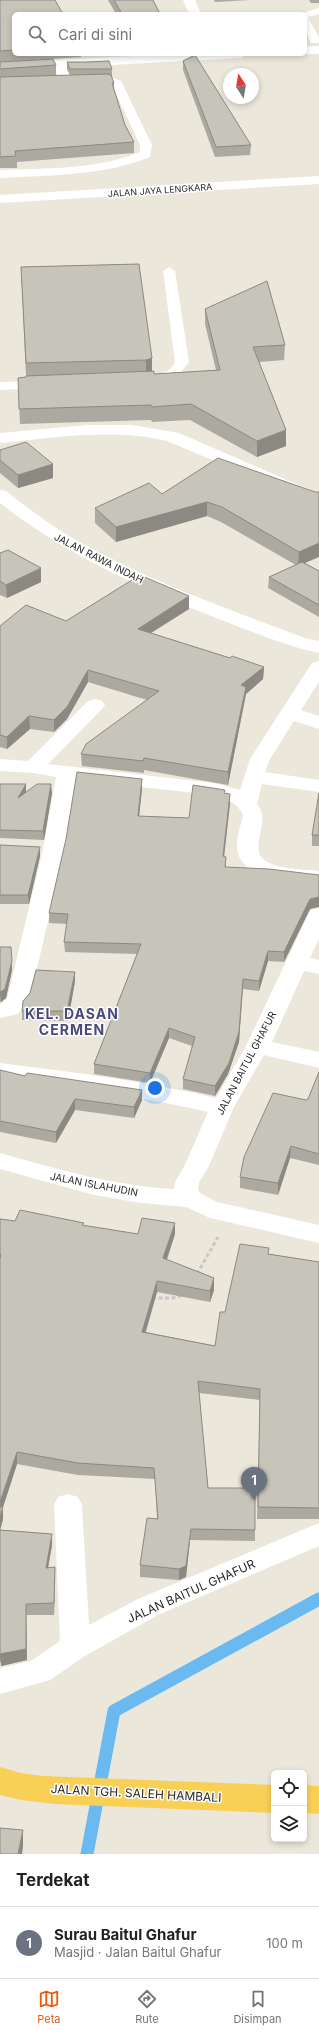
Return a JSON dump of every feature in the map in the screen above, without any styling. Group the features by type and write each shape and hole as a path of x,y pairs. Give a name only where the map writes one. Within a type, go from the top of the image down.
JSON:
{"highway":[{"name":"JALAN TGH. SALEH HAMBALI","path":"5,1786 143,1795 271,1799"},
{"path":"307,1799 319,1800"}],"street":[{"path":"189,0 194,12"},
{"path":"1,64 58,56"},
{"path":"1,64 59,64 205,56"},
{"name":"JALAN JAYA LENGKARA","path":"0,192 319,173"},
{"name":"JALAN JAYA LENGKARA","path":"0,199 319,180"},
{"path":"0,438 106,430 146,430 158,432 173,437 319,500"},
{"name":"JALAN RAWA INDAH","path":"0,495 39,526 93,556 186,599 300,643 319,647"},
{"path":"247,804 253,777 260,759 319,667"},
{"path":"33,767 94,705"},
{"path":"289,713 319,723"},
{"path":"0,765 33,767 67,773 229,793 247,804 253,815 249,853 258,864 274,872 319,877"},
{"path":"0,1011 10,1009 18,1002 54,849 67,773"},
{"path":"253,777 319,786"},
{"path":"31,848 54,849"},
{"name":"JALAN BAITUL GHAFUR","path":"190,1199 186,1190 187,1182 196,1168 222,1107 308,965 319,915"},
{"path":"258,1046 319,1060"},
{"path":"0,1071 93,1082 162,1093 222,1107"},
{"name":"JALAN ISLAHUDIN","path":"0,1161 88,1185 134,1193 190,1199"},
{"path":"190,1199 210,1208 231,1214 319,1234"},
{"path":"68,1505 75,1647"},
{"name":"JALAN BAITUL GHAFUR","path":"0,1681 39,1671 75,1647 148,1607 319,1534"}],"lane":[{"path":"307,14 319,11"},
{"path":"307,25 315,44"},
{"path":"0,174 96,167 133,161 146,154 146,145 118,83 110,80 65,80 5,84 1,64"},
{"path":"59,64 65,80"},
{"path":"139,382 166,377 175,372 181,365 169,271"},
{"path":"0,386 54,384"}],"path":[{"path":"193,1281 231,1214"},
{"path":"149,1298 172,1298 186,1293"}],"building":[{"path":"0,0 55,0 62,12 12,12 12,50 0,51"},
{"path":"114,0 153,0 159,12 121,12"},
{"path":"193,56 196,56 223,100 223,104 225,104 251,145 216,147 183,61"},
{"path":"53,59 56,65 0,69 0,62"},
{"path":"109,61 112,69 70,69 67,62 87,62"},
{"path":"111,75 125,125 134,142 15,151 16,156 0,157 0,77"},
{"path":"139,264 152,358 146,360 26,363 21,267"},
{"path":"267,281 285,345 253,347 286,430 257,441 191,404 152,407 151,405 19,409 18,378 26,376 154,371 154,374 220,370 205,309"},
{"path":"26,442 53,464 18,475 0,460 0,450"},
{"path":"218,458 315,492 319,492 319,543 299,552 222,507 207,502 116,527 95,508 149,483 162,494"},
{"path":"8,550 41,568 6,585 0,581 0,553"},
{"path":"302,562 319,571 319,605 269,577"},
{"path":"140,575 189,596 138,629 230,658 232,656 264,667 241,685 246,687 228,772 144,758 143,761 81,754 86,744 159,691 88,670 67,707 54,720 29,716 7,737 0,735 0,626 26,605 66,621"},
{"path":"77,772 142,779 138,816 189,818 193,785 225,790 224,793 230,794 223,856 226,857 225,867 269,869 319,875 319,897 310,899 284,952 268,951 259,981 243,979 239,1032 229,1063 215,1086 183,1079 195,1037 169,1028 150,1073 94,1064 141,944 64,942 68,914 49,913 66,839"},
{"path":"0,784 26,784 18,798 37,784 51,784 43,831 0,830"},
{"path":"319,793 319,835 312,835"},
{"path":"0,845 40,847 28,895 0,895"},
{"path":"0,947 11,947 12,961 5,989 0,992"},
{"path":"36,970 75,972 67,1011 22,1011 23,1001 30,993"},
{"path":"0,1070 25,1076 27,1073 142,1090 134,1107 75,1099 56,1132 0,1121"},
{"path":"319,1072 319,1154 291,1146 278,1183 240,1177 244,1157 273,1093 306,1100 308,1099"},
{"path":"20,1210 84,1223 82,1225 138,1234 142,1218 175,1223 163,1258 214,1278 210,1291 157,1281 142,1332 215,1346 220,1312 225,1312 240,1244 269,1248 268,1254 319,1262 319,1508 258,1507 260,1389 198,1381 208,1488 255,1488 255,1530 191,1529 186,1566 179,1569 140,1565 147,1518 158,1519 154,1468 78,1463 17,1452 0,1502 0,1219 15,1221"},
{"path":"0,1507 3,1507 0,1517"},
{"path":"0,1530 52,1534 46,1568 55,1567 54,1603 26,1604 26,1649 0,1654"},
{"path":"0,1828 23,1830 18,1854 0,1854"}],"waterway":[{"path":"87,1854 114,1711 319,1599"}],"place":[{"name":"Surau Baitul Ghafur","path":"254,1500"}],"district":[{"name":"KEL. DASAN CERMEN","path":"72,1022"}]}
